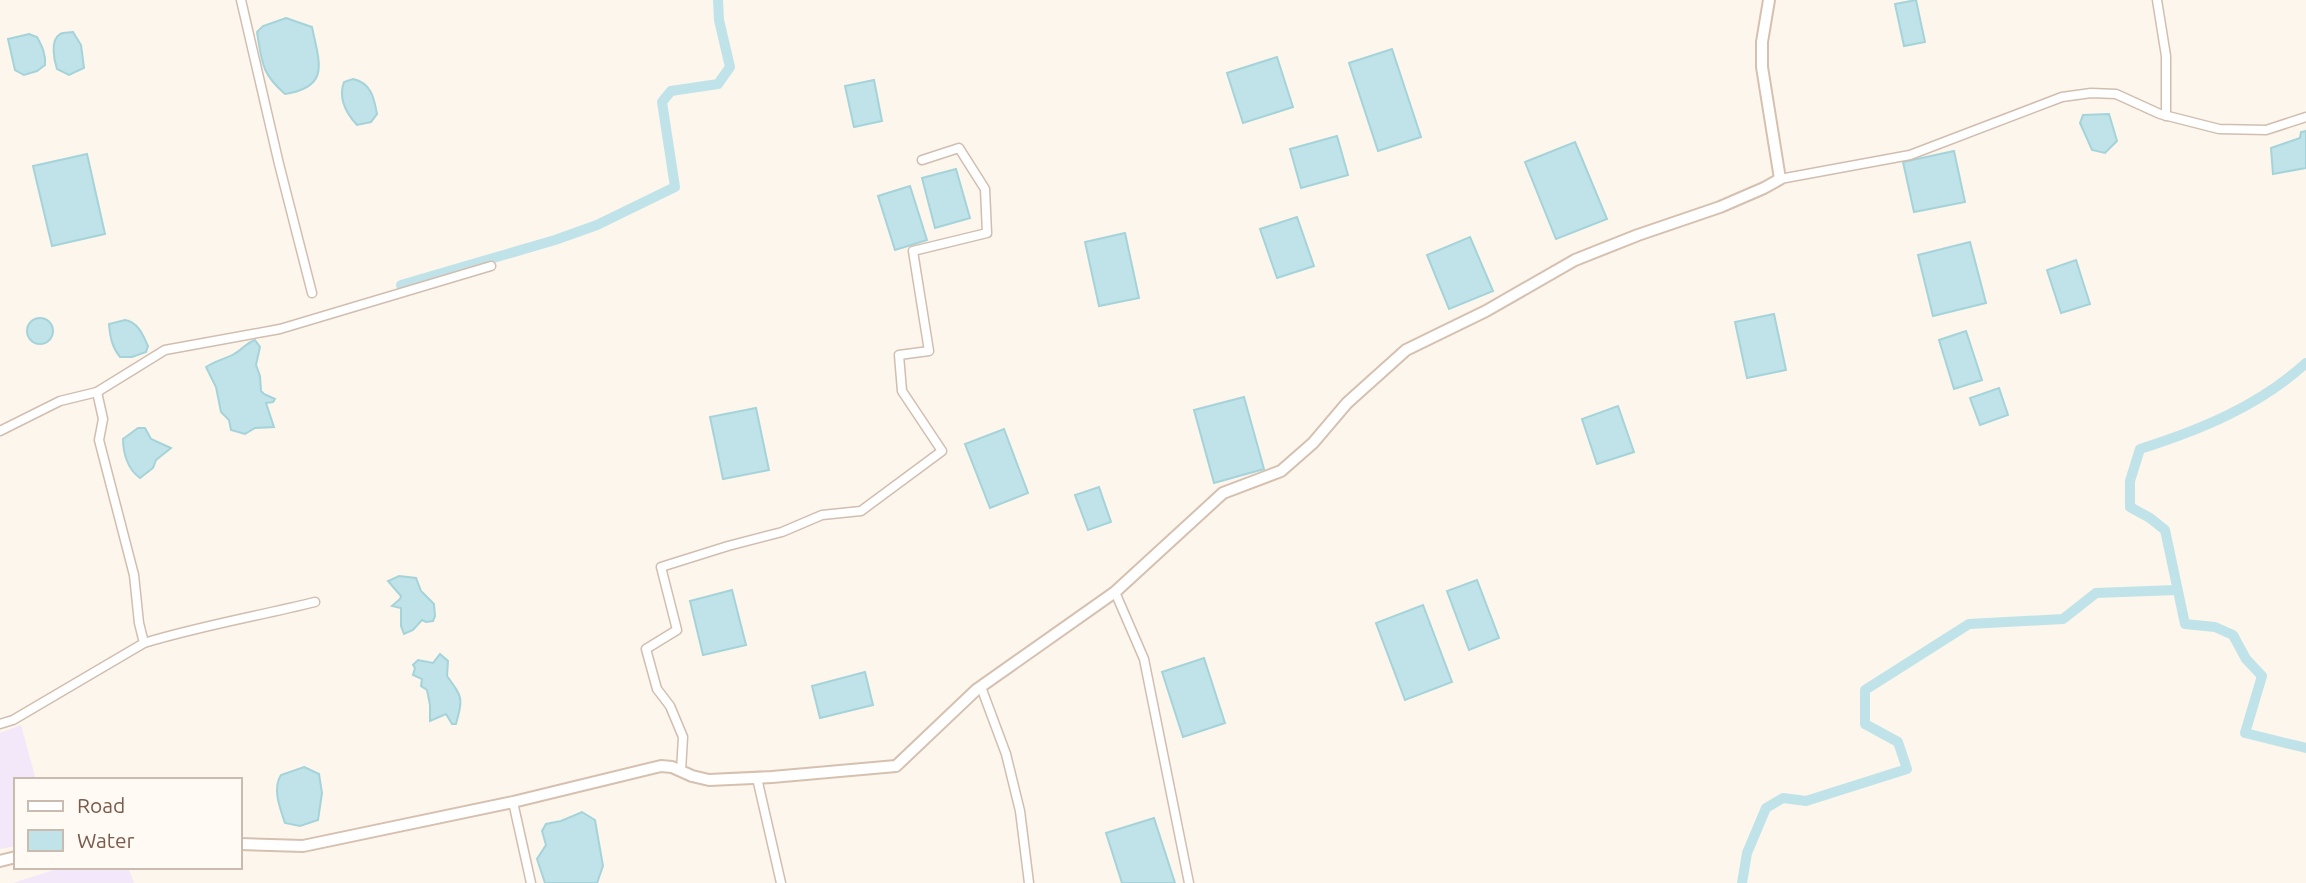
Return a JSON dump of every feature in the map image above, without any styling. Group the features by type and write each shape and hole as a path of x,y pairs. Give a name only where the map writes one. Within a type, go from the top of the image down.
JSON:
{"street":[{"path":"241,0 312,293"},
{"path":"1769,0 1762,43 1762,67 1780,179"},
{"path":"2157,0 2166,56 2166,116"},
{"path":"242,844 303,846 513,802 662,766 709,780 896,766 981,687 1115,592 1223,493 1281,471 1314,443 1348,403 1406,351 1486,311 1575,260 1720,207 1780,179 1910,155 2062,97 2091,93 2116,94 2166,116 2219,129 2266,130 2306,117"},
{"path":"681,771 683,737 670,706 657,689 646,649 677,630 661,567 782,533 821,515 861,512 942,451 902,391 899,355 929,351 913,251 987,233 985,189 959,148 922,160"},
{"path":"0,431 60,401 97,392 165,350 279,329 491,265"},
{"path":"97,392 103,419 99,440 134,575 144,643"},
{"path":"1115,592 1144,659 1189,883"},
{"path":"0,724 13,720 144,643 191,629 244,620 315,602"},
{"path":"981,687 1006,754 1020,811 1029,883"},
{"path":"757,778 781,883"},
{"path":"513,802 531,883"}],"shaded area":[{"path":"21,725 35,778 14,778 14,846 0,849 0,733"},
{"path":"57,869 129,869 134,883 13,883"}],"water":[{"path":"1916,0 1925,42 1904,46 1895,4"},
{"path":"286,18 312,27 319,62 316,79 310,86 285,94 267,73 257,32 263,26"},
{"path":"73,32 81,45 84,68 69,75 57,69 54,45 60,34"},
{"path":"29,34 39,40 45,65 24,75 15,70 8,39"},
{"path":"1392,49 1421,137 1378,151 1349,63"},
{"path":"1277,57 1293,107 1243,123 1227,73"},
{"path":"353,79 368,87 373,97 377,114 371,122 357,125 344,105 344,82"},
{"path":"874,80 882,121 854,127 845,86"},
{"path":"2109,114 2117,141 2105,153 2092,150 2080,123 2083,115"},
{"path":"2306,131 2306,168 2273,174 2271,148 2300,138 2301,132"},
{"path":"1337,136 1348,175 1301,188 1290,149"},
{"path":"1575,142 1607,219 1556,239 1525,162"},
{"path":"1954,151 1965,202 1914,212 1903,162"},
{"path":"87,154 105,234 52,246 33,166"},
{"path":"956,169 970,218 935,228 922,178"},
{"path":"910,186 927,240 895,250 878,196"},
{"path":"1297,217 1314,266 1277,278 1260,229"},
{"path":"1125,233 1139,298 1099,306 1085,242"},
{"path":"1470,237 1493,291 1449,309 1427,255"},
{"path":"1970,242 1986,303 1933,316 1918,255"},
{"path":"2076,260 2090,304 2061,313 2047,270"},
{"path":"1774,314 1786,370 1747,378 1735,322"},
{"path":"40,318 49,322 53,331 49,340 40,344 31,340 27,331 31,322"},
{"path":"125,320 140,330 148,346 146,352 132,357 120,357 117,353 109,324"},
{"path":"1966,331 1982,380 1954,389 1939,340"},
{"path":"255,340 260,347 256,365 261,391 275,399 266,403 274,427 255,428 245,434 231,430 229,420 221,412 216,387 206,367 234,354"},
{"path":"1999,388 2008,415 1980,425 1970,398"},
{"path":"1244,397 1264,469 1214,483 1194,410"},
{"path":"1618,406 1634,452 1597,464 1582,419"},
{"path":"756,408 769,470 723,479 710,417"},
{"path":"138,428 145,428 151,439 171,448 140,478 127,461 123,439"},
{"path":"1004,429 1028,493 990,508 965,444"},
{"path":"1099,487 1111,522 1088,530 1075,495"},
{"path":"399,576 416,578 421,591 434,604 433,621 422,620 413,630 404,634 401,608 392,606 401,596 388,581"},
{"path":"1477,580 1499,638 1469,650 1447,591"},
{"path":"732,590 746,645 703,655 690,601"},
{"path":"1423,605 1452,682 1405,700 1376,623"},
{"path":"440,654 448,661 447,676 460,698 456,724 452,724 446,714 430,721 427,690 421,686 422,679 413,675 413,665 418,660 433,663"},
{"path":"1204,658 1225,723 1183,737 1162,672"},
{"path":"865,672 873,705 820,718 812,686"},
{"path":"304,767 319,774 322,793 318,820 300,826 285,823 278,799 278,780 281,775"},
{"path":"582,812 595,820 603,866 597,883 545,883 537,859 546,845 542,831 546,824"},
{"path":"1154,818 1175,883 1122,883 1106,833"}],"waterway":[{"path":"401,285 597,225 675,187 662,102 671,91 718,84 730,67 719,20 718,0"},
{"path":"2306,363 2269,392 2228,415 2185,434 2140,449 2130,481 2130,507 2165,530 2185,624 2215,627 2233,635 2246,659 2262,676 2245,733 2306,748"},
{"path":"1742,883 1747,853 1766,808 1783,798 1806,801 1907,769 1898,742 1865,724 1865,690 1969,624 2063,619 2096,593 2176,590"}]}
